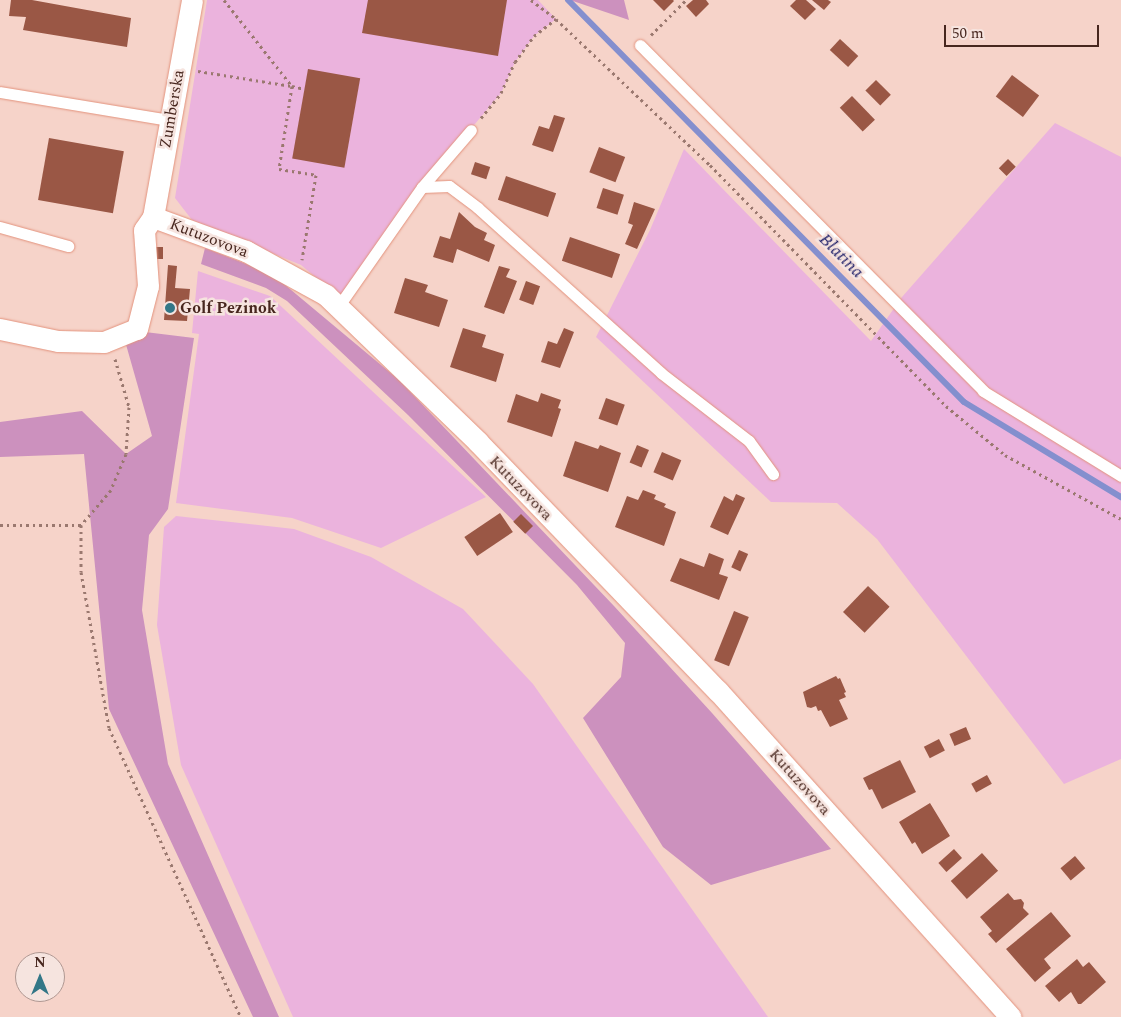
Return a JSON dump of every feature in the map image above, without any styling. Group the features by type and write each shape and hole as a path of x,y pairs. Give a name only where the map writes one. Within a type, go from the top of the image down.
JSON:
{"street":[{"name":"Zumberska","path":"153,217 192,0"},
{"name":"Kutuzovova","path":"0,329 58,341 104,342 136,329 148,286 144,230 153,217 246,251 326,296 478,442 718,692 1011,1017"}],"lane":[{"path":"640,45 983,391 1121,476"},
{"path":"0,92 170,120"},
{"path":"338,307 422,187 471,130"},
{"path":"422,187 449,186 478,208 660,373 749,442 774,474"},
{"path":"0,228 68,246"}],"path":[{"path":"224,0 292,86 280,169 316,175 301,265"},
{"path":"531,0 556,19 710,165 946,406 1005,455 1121,519"},
{"path":"640,45 686,0"},
{"path":"471,130 501,94 515,62 534,36 556,19"},
{"path":"194,70 305,89"},
{"path":"104,342 118,364 128,407 126,454 111,490 81,525 81,572 109,728 241,1017"},
{"path":"0,524 81,525"}],"shaded area":[{"path":"207,0 538,0 556,19 534,36 515,62 501,93 422,187 343,300 301,265 192,220 175,198"},
{"path":"570,0 624,0 629,20"},
{"path":"1055,123 1121,157 1121,759 1064,784 877,539 837,503 771,502 596,337 650,230 684,149 871,341 902,297"},
{"path":"205,248 272,274 399,380 614,606 712,713 831,849 711,885 663,847 583,718 621,677 625,643 577,585 408,415 287,301 266,288 201,264"},
{"path":"198,271 270,296 486,497 381,548 292,518 176,503 199,334 192,333"},
{"path":"145,332 194,338 168,509 149,535 142,610 168,764 279,1017 253,1017 109,709 84,454 0,457 0,422 82,411 126,454 152,436 125,341"},
{"path":"176,516 294,529 371,557 463,609 533,684 768,1017 293,1017 181,765 157,625 164,527"}],"building":[{"path":"11,0 32,0 131,18 127,47 23,30 26,17 9,16"},
{"path":"368,0 507,0 498,56 362,33"},
{"path":"653,0 673,0 674,1 664,11"},
{"path":"693,0 706,0 709,4 696,17 686,6"},
{"path":"796,0 806,0 816,9 805,20 790,6"},
{"path":"812,0 828,0 831,2 824,10"},
{"path":"840,39 858,56 848,67 830,50"},
{"path":"308,69 360,78 344,168 292,159"},
{"path":"1012,75 1039,95 1023,117 996,97"},
{"path":"876,80 891,95 880,105 865,91"},
{"path":"852,96 875,120 863,132 840,108"},
{"path":"554,115 565,118 553,152 532,145 539,126 549,129"},
{"path":"49,138 124,151 113,213 38,200"},
{"path":"599,147 625,157 615,182 589,172"},
{"path":"1008,159 1016,167 1007,176 999,168"},
{"path":"475,162 490,167 486,179 471,174"},
{"path":"506,176 556,193 548,217 498,200"},
{"path":"603,188 624,195 617,215 597,208"},
{"path":"634,202 655,209 637,249 625,244 633,225 628,223"},
{"path":"459,212 475,227 487,233 484,240 495,245 489,262 457,249 453,263 433,257 440,236 450,239"},
{"path":"570,237 620,254 612,278 562,261"},
{"path":"153,247 163,247 163,259 153,259"},
{"path":"168,265 177,266 175,288 190,289 187,321 164,320"},
{"path":"499,266 510,269 506,277 517,281 504,314 484,307"},
{"path":"405,278 428,285 425,292 448,300 439,327 394,313"},
{"path":"526,281 540,286 533,305 519,300"},
{"path":"463,328 486,335 482,347 504,354 496,382 450,367"},
{"path":"564,328 574,332 560,368 541,362 548,341 557,344"},
{"path":"541,393 561,400 558,408 561,409 552,437 507,422 516,394 538,402"},
{"path":"606,398 625,405 617,426 598,419"},
{"path":"575,441 598,449 600,445 621,453 608,492 563,476"},
{"path":"637,445 649,450 642,468 630,462"},
{"path":"662,452 681,460 673,480 653,472"},
{"path":"643,490 656,495 654,499 666,504 664,507 676,512 664,546 615,527 627,496 638,500"},
{"path":"736,494 745,498 728,535 710,527 724,496 733,501"},
{"path":"500,513 513,532 477,556 464,537"},
{"path":"521,514 533,526 525,534 513,522"},
{"path":"739,550 748,554 740,571 731,567"},
{"path":"709,553 724,559 719,574 728,577 719,600 670,581 680,558 704,567"},
{"path":"868,586 890,607 865,633 843,612"},
{"path":"734,611 749,617 729,666 714,660"},
{"path":"836,676 838,679 840,678 846,692 844,693 846,697 839,700 848,719 830,727 821,710 818,711 816,706 807,707 803,692"},
{"path":"966,727 971,739 955,746 949,734"},
{"path":"939,739 945,751 930,758 924,747"},
{"path":"900,760 916,792 882,809 872,789 869,790 863,778"},
{"path":"987,775 992,784 976,792 971,784"},
{"path":"930,803 950,836 922,854 915,842 912,844 899,822"},
{"path":"954,849 962,858 946,872 938,863"},
{"path":"982,853 998,871 967,899 951,881"},
{"path":"1075,856 1085,868 1071,880 1060,868"},
{"path":"1008,893 1014,900 1021,899 1024,903 1023,908 1029,914 996,943 988,934 992,931 980,917"},
{"path":"1051,912 1071,936 1044,959 1051,968 1035,982 1006,949"},
{"path":"1077,959 1083,967 1089,962 1106,982 1081,1004 1078,1004 1071,992 1059,1002 1045,986"}],"waterway":[{"name":"Blatina","path":"568,0 964,402 1121,497"}],"place":[{"name":"Golf Pezinok","path":"170,308"}]}
